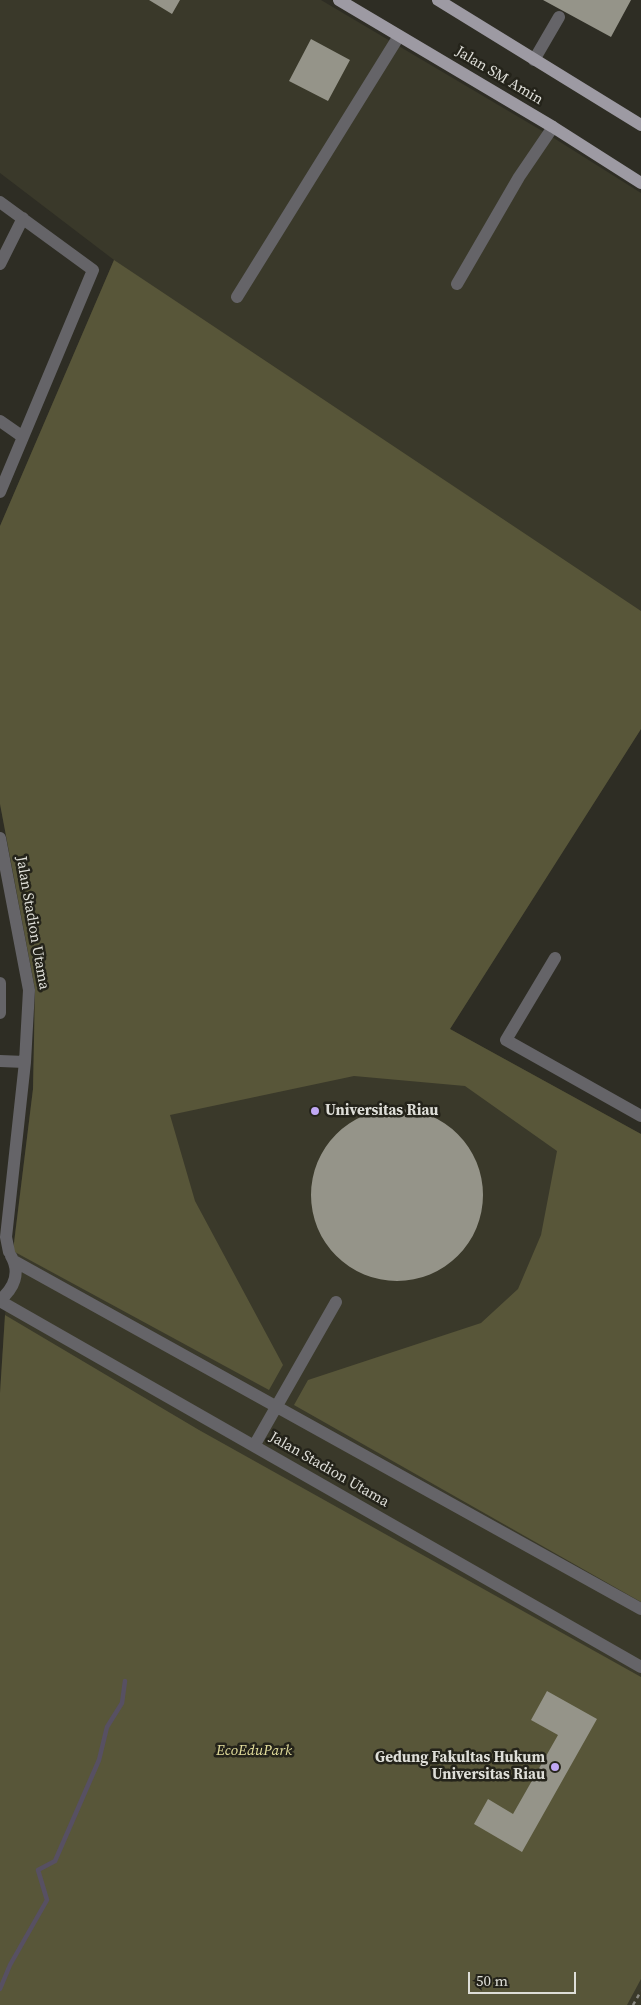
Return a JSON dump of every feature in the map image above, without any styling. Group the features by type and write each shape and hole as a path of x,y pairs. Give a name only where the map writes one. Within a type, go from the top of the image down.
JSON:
{"main road":[{"name":"Jalan SM Amin","path":"339,0 553,127 641,183"},
{"path":"438,0 641,125"}],"street":[{"path":"534,60 559,17"},
{"path":"237,296 399,36"},
{"path":"457,284 519,177 553,127"},
{"path":"0,202 93,270 0,492"},
{"path":"0,264 23,218"},
{"path":"0,421 23,437"},
{"name":"Jalan Stadion Utama","path":"0,838 29,990 25,1062 6,1237 7,1253 276,1407 641,1609"},
{"path":"555,958 506,1040 641,1116"},
{"path":"0,983 0,1014"},
{"path":"0,1061 25,1062"},
{"path":"0,1301 15,1281 7,1253"},
{"name":"Jalan Stadion Utama","path":"0,1301 641,1667"},
{"path":"254,1446 336,1302"}],"path":[{"path":"633,2005 641,1991"}],"shaded area":[{"name":"Universitas Riau","path":"0,0 321,0 549,135 641,193 641,729 450,1029 641,1134 641,2005 0,2005 0,1393 5,1315 33,1089 35,989 0,804 0,526 114,260 0,173"}],"green space":[{"path":"114,260 641,611 641,729 450,1029 641,1134 641,1602 294,1405 308,1380 481,1323 518,1289 541,1235 557,1151 465,1086 354,1076 170,1115 195,1201 283,1365 269,1390 13,1251 33,1089 35,989 0,804 0,526"},
{"name":"EcoEduPark","path":"5,1315 199,1430 641,1677 641,1979 627,2005 0,2005 0,1393"}],"building":[{"path":"149,0 180,0 172,14"},
{"path":"543,0 631,0 611,37"},
{"path":"311,39 350,60 328,101 289,81"},
{"path":"405,1109 422,1112 438,1119 452,1128 464,1140 480,1170 483,1195 482,1212 477,1228 464,1250 452,1262 422,1278 389,1281 372,1278 356,1271 342,1262 330,1250 314,1220 311,1187 314,1170 321,1154 330,1140 342,1128 372,1112"},
{"name":"Gedung Fakultas Hukum Universitas Riau","path":"547,1691 597,1719 522,1852 474,1824 488,1799 513,1814 558,1735 531,1720"}],"waterway":[{"path":"0,1989 10,1965 47,1900 38,1870 55,1861 99,1760 107,1727 122,1703 125,1681"}],"place":[{"name":"Universitas Riau","path":"315,1111"},
{"name":"Gedung Fakultas Hukum Universitas Riau","path":"555,1767"}]}
